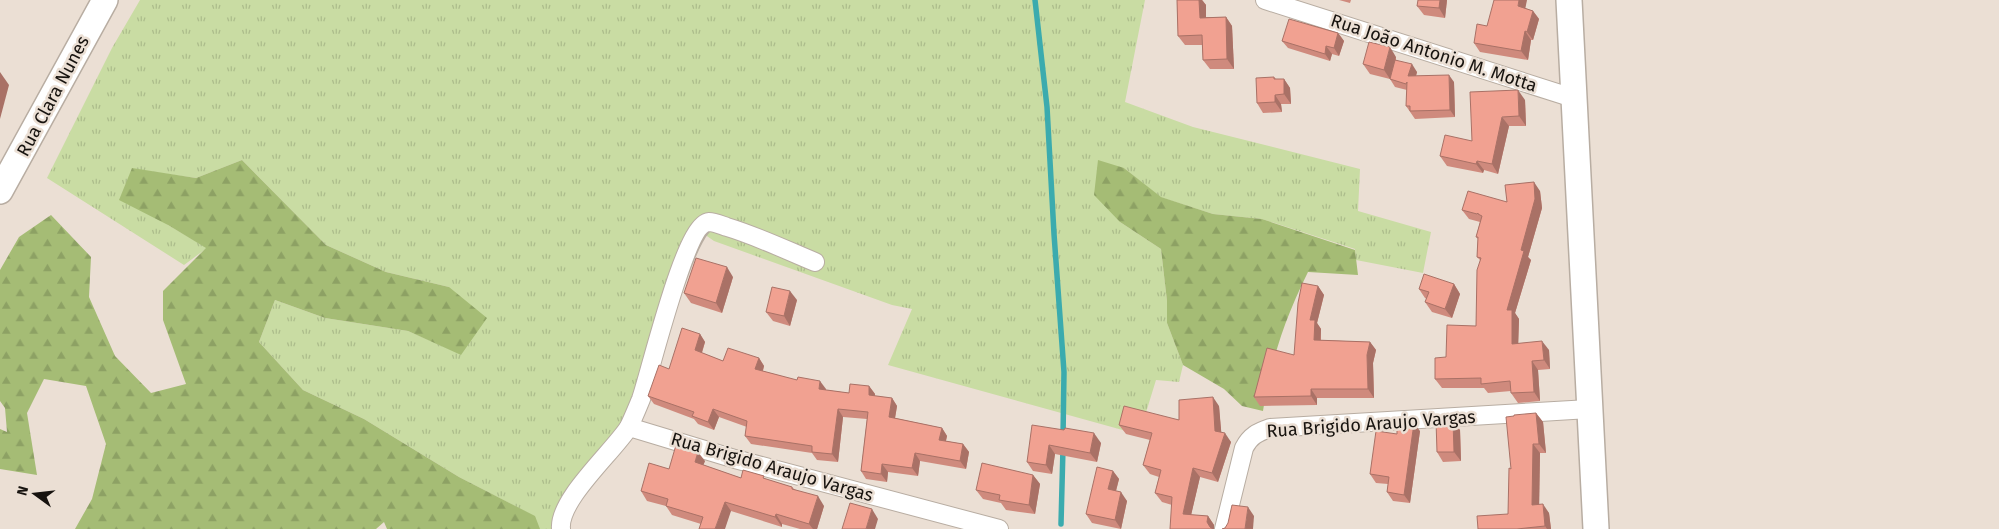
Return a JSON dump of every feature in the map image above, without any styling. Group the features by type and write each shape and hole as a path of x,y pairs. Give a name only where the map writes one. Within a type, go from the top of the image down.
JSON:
{"main road":[{"name":"Rua Clara Nunes","path":"0,191 105,0"},
{"path":"1568,0 1596,529"}],"street":[{"name":"Rua João Antonio M. Motta","path":"1265,0 1574,98"},
{"path":"561,529 560,520 574,494 629,427 641,399 678,276 690,243 701,225 707,222 714,223 741,231 815,262"},
{"name":"Rua Brigido Araujo Vargas","path":"1224,529 1244,448 1256,433 1270,428 1590,409"},
{"name":"Rua Brigido Araujo Vargas","path":"629,427 736,459 999,529"}],"green space":[{"path":"140,0 1145,0 1125,102 1193,127 1360,169 1358,211 1431,232 1423,273 1356,260 1355,249 1262,219 1213,214 1160,197 1124,168 1120,222 1161,249 1167,301 1167,323 1183,365 1179,382 1156,380 1144,419 1137,434 888,365 912,309 892,305 714,241 694,227 626,425 561,529 537,529 528,513 459,477 364,419 303,390 259,342 275,300 325,318 408,331 461,354 449,287 386,272 326,245 242,160 196,178 132,169 168,225 207,248 184,265 47,178 112,48"},
{"path":"242,160 326,245 386,272 449,287 487,318 461,355 408,331 325,318 275,300 259,342 303,390 364,419 459,477 535,516 540,529 387,529 384,522 376,529 75,529 92,499 106,444 86,386 44,379 27,413 37,475 0,469 0,429 7,432 5,408 0,401 0,270 19,237 51,215 91,257 89,297 115,356 151,393 186,384 163,320 163,291 206,248 168,225 119,200 132,168 196,178"},
{"path":"1098,160 1124,168 1161,197 1213,214 1262,219 1355,250 1358,275 1308,272 1292,306 1280,340 1270,374 1263,411 1242,406 1224,389 1183,365 1167,323 1167,301 1161,249 1120,222 1094,195"}],"building":[{"path":"1177,0 1199,0 1200,18 1226,17 1227,59 1203,60 1202,35 1178,36"},
{"path":"1418,0 1440,0 1439,8 1417,6"},
{"path":"1494,0 1519,0 1518,6 1533,11 1527,32 1525,31 1521,51 1474,43 1477,24 1487,26"},
{"path":"1289,19 1338,33 1334,48 1326,46 1325,54 1282,41"},
{"path":"1369,42 1390,47 1384,70 1363,64"},
{"path":"1395,60 1412,64 1408,76 1449,75 1450,110 1410,111 1410,106 1406,106 1407,82 1406,84 1390,79"},
{"path":"1274,77 1274,79 1284,79 1284,94 1275,95 1275,102 1257,103 1256,78"},
{"path":"1518,90 1519,116 1502,117 1492,164 1477,161 1476,164 1440,156 1445,135 1472,141 1470,92"},
{"path":"1534,182 1535,199 1521,250 1524,251 1507,310 1512,310 1512,344 1542,341 1544,360 1532,361 1534,392 1511,393 1510,381 1481,384 1481,378 1435,379 1435,358 1446,357 1447,325 1476,326 1477,270 1481,258 1477,257 1478,237 1476,237 1482,216 1478,213 1462,210 1468,191 1507,202 1505,185"},
{"path":"696,258 727,267 716,303 684,293"},
{"path":"1424,274 1454,284 1445,309 1425,302 1429,292 1419,289"},
{"path":"1302,283 1318,286 1310,320 1315,320 1314,340 1370,342 1367,355 1368,389 1311,389 1311,396 1254,397 1267,348 1294,355 1298,303"},
{"path":"772,287 790,291 784,316 766,312"},
{"path":"682,328 700,334 695,350 723,361 728,348 759,358 755,369 797,380 798,377 820,381 819,389 849,393 850,384 869,386 869,395 892,398 889,417 942,428 939,440 963,444 960,461 915,453 912,468 882,464 881,474 861,471 868,412 838,409 832,454 812,452 812,446 745,436 747,421 713,409 708,422 692,416 694,412 648,396 659,365 669,369"},
{"path":"1213,397 1215,431 1225,433 1212,473 1193,468 1183,514 1208,516 1207,522 1213,529 1170,529 1172,497 1155,493 1161,470 1143,465 1152,433 1119,425 1124,406 1179,420 1179,400"},
{"path":"1536,413 1539,444 1533,444 1532,505 1543,504 1545,526 1517,529 1478,529 1477,516 1508,514 1509,468 1511,469 1506,417"},
{"path":"1453,420 1454,452 1437,452 1436,421"},
{"path":"1397,423 1414,423 1404,495 1387,492 1389,477 1370,474 1376,431 1397,434"},
{"path":"1032,425 1094,433 1090,453 1049,445 1046,465 1027,462"},
{"path":"676,445 698,452 695,462 741,478 743,470 764,476 763,478 792,487 792,489 818,496 809,524 776,514 775,517 725,502 715,529 699,529 703,517 666,506 668,499 641,491 649,463 669,469"},
{"path":"982,463 1033,475 1029,505 999,500 1000,495 976,490"},
{"path":"1097,467 1113,471 1108,489 1121,492 1115,520 1086,514"},
{"path":"850,503 872,509 866,529 842,529"},
{"path":"1232,505 1248,507 1245,529 1222,529 1228,523"}],"waterway":[{"path":"1035,0 1047,107 1064,372 1063,437"},
{"path":"1061,524 1063,448"}]}
